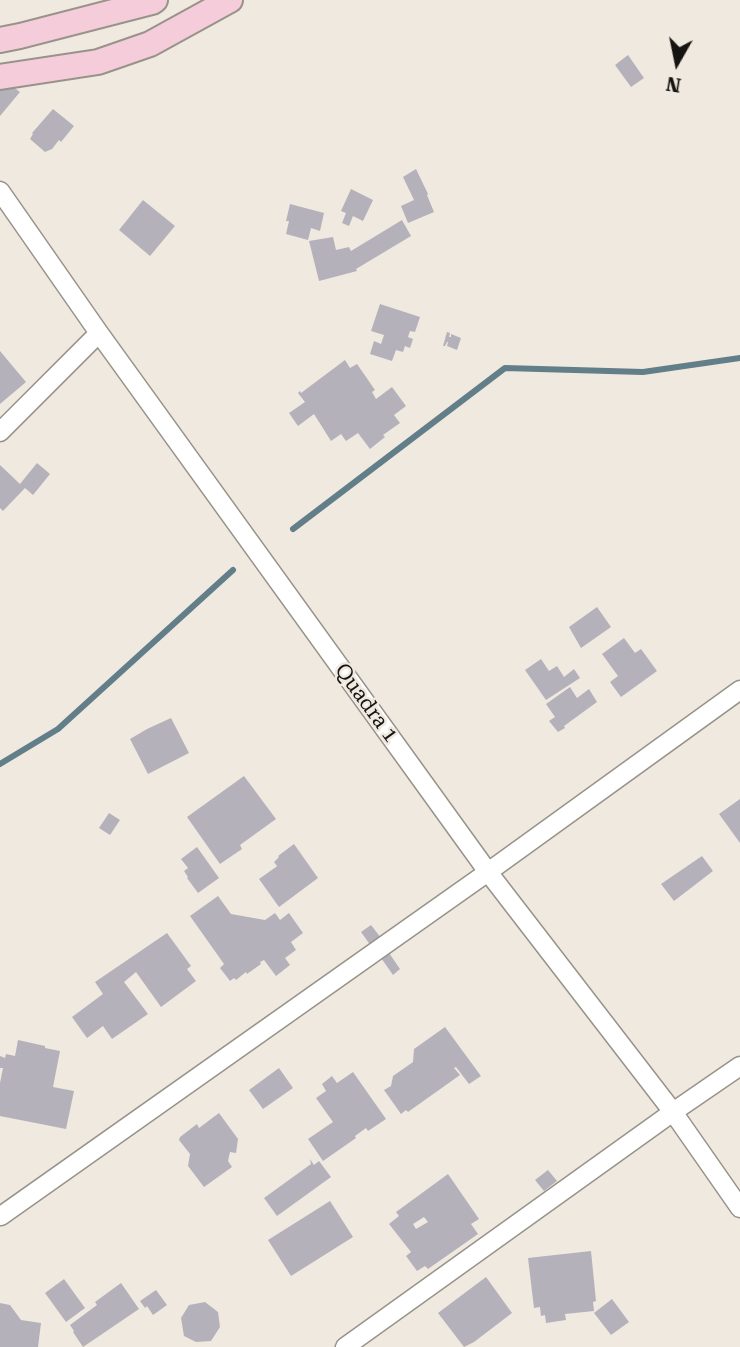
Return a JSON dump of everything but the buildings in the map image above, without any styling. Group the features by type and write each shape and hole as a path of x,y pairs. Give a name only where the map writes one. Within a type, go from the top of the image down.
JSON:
{"main road":[{"path":"0,40 155,0"},
{"path":"0,77 98,62 150,44 230,0"}],"street":[{"name":"Quadra 1","path":"0,191 99,333 488,872 673,1112 740,1208"},
{"path":"0,432 99,333"},
{"path":"1,1216 740,691"},
{"path":"345,1347 740,1066"}],"waterway":[{"path":"293,529 505,368 643,372 740,358"},
{"path":"0,764 58,729 233,570"}]}
